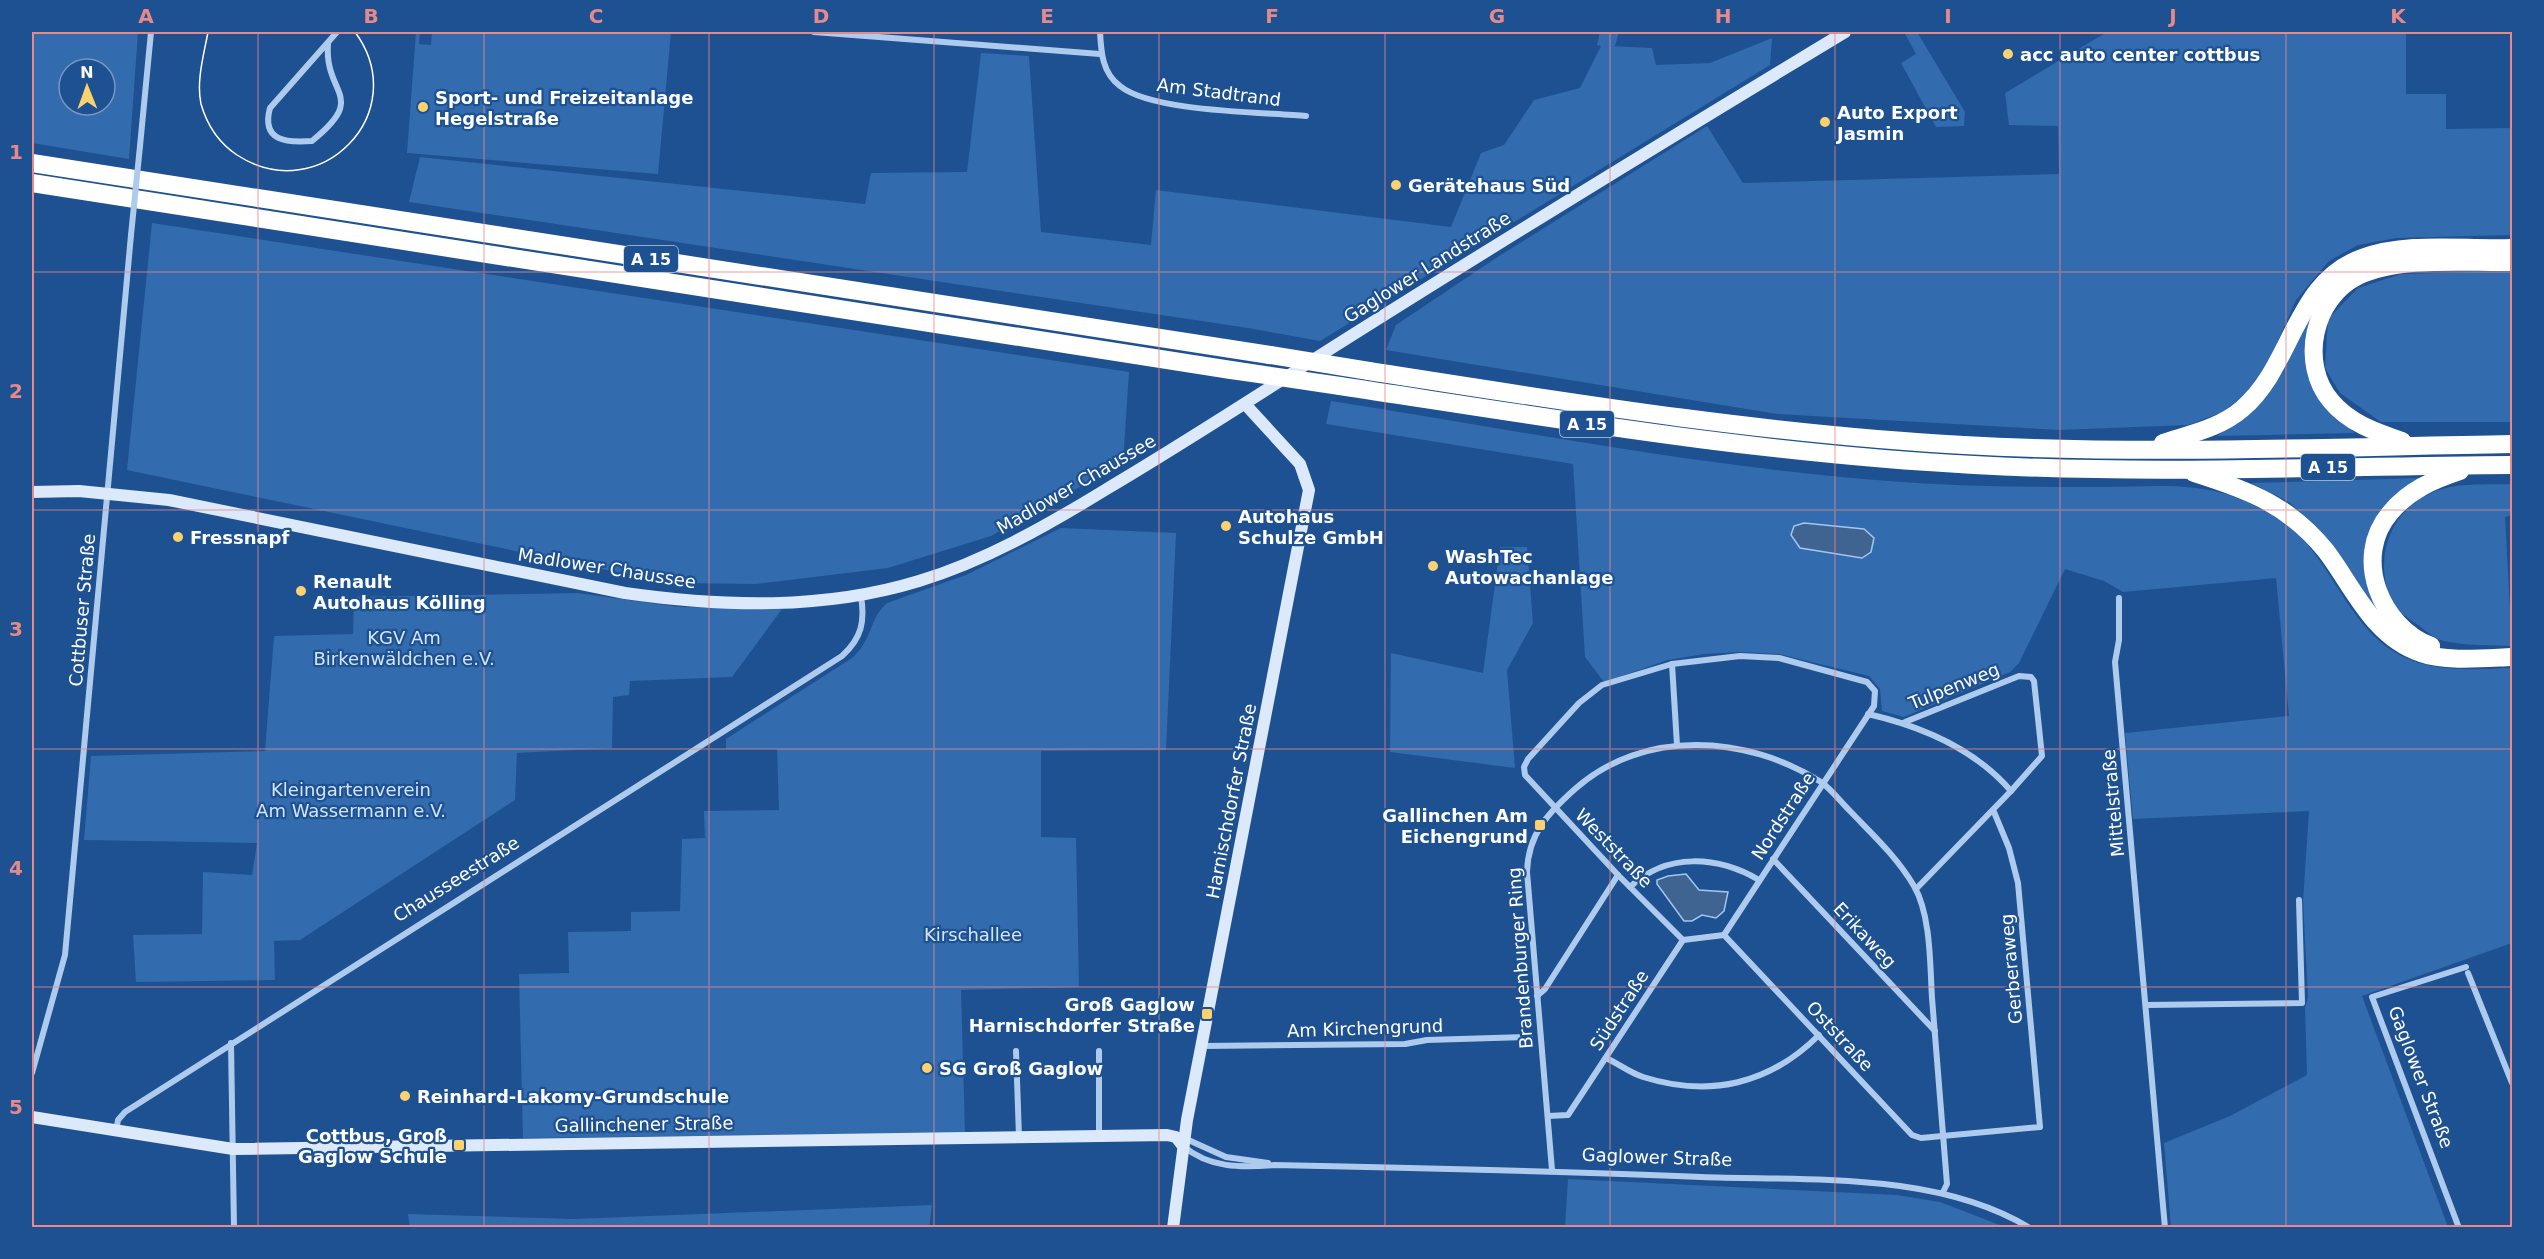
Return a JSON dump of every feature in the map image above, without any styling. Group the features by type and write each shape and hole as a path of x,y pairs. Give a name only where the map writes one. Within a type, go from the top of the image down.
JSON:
{"highway":[{"name":"A 15","path":"32,163 1538,398 1826,435 1966,445 2145,448 2512,444"},
{"name":"A 15","path":"32,183 1706,442 1975,465 2178,468 2512,465"},
{"path":"2145,448 2213,427 2241,409 2272,373 2299,318 2316,291 2341,268 2360,258 2396,250 2512,248"},
{"path":"2415,446 2360,425 2331,401 2316,373 2313,355 2314,340 2322,313 2343,287 2356,277 2373,270 2419,263 2512,262"},
{"path":"2464,657 2420,640 2392,618 2382,604 2376,587 2374,549 2379,529 2390,513 2422,485 2478,465"},
{"path":"2178,468 2255,494 2294,519 2326,551 2379,625 2403,645 2422,654 2512,657"}],"street":[{"name":"Cottbuser Straße","path":"32,1073 65,955 85,752 99,559 108,493 151,32"},
{"path":"328,44 327,62 339,87 342,100 340,112 333,123 312,141 281,140 271,134 266,121 270,108 337,32"},
{"path":"814,32 1100,54"},
{"name":"Am Stadtrand","path":"1100,32 1100,54 1114,80 1135,95 1179,105 1306,117"},
{"name":"Gaglower Landstraße","path":"1245,404 1527,225 1845,32"},
{"name":"Madlower Chaussee","path":"32,492 108,493 169,500 614,591 670,600 743,604 861,596 931,578 1002,548 1066,513 1245,404"},
{"name":"Harnischdorfer Straße","path":"1173,1227 1179,1139 1201,1046 1309,490 1300,464 1245,404"},
{"name":"Chausseestraße","path":"116,1132 118,1120 125,1112 842,656 857,640 863,628 861,596"},
{"name":"Mittelstraße","path":"2119,598 2119,640 2115,662 2165,1227"},
{"path":"1677,745 1672,664 1740,656 1779,658 1867,682 1875,691 1874,706 1868,714"},
{"name":"Weststraße","path":"1672,664 1602,685 1579,703 1528,759 1524,767 1525,775 1618,875 1683,940"},
{"name":"Tulpenweg","path":"1905,722 2019,676 2031,677 2034,681 2042,756 1994,812 1916,889"},
{"name":"Tulpenweg","path":"1868,714 1905,722 1957,748 1986,768 2011,791"},
{"name":"Nordstraße","path":"1724,935 1868,714"},
{"name":"Brandenburger Ring","path":"1552,1170 1528,854 1540,825 1555,807 1581,784 1617,762 1677,745 1704,744 1749,751 1795,767 1823,783 1891,851 1916,889 1928,937 1947,1184 1943,1192"},
{"name":"Gerberaweg","path":"1994,812 2009,848 2018,883 2040,1127"},
{"name":"Erikaweg","path":"1773,859 1935,1031"},
{"path":"1630,887 1644,875 1661,867 1700,861 1721,862 1759,880"},
{"path":"1538,996 1545,989 1618,875"},
{"path":"2146,1005 2302,1003 2299,900"},
{"path":"1683,940 1724,935"},
{"name":"Oststraße","path":"1724,935 1912,1135 1918,1138 2040,1127"},
{"name":"Südstraße","path":"1548,1116 1568,1115 1683,940"},
{"name":"Gaglower Straße","path":"2459,1227 2372,997 2467,970 2512,1083"},
{"path":"1606,1058 1644,1077 1677,1086 1732,1084 1769,1073 1796,1058 1819,1035"},
{"name":"Am Kirchengrund","path":"1201,1046 1405,1044 1427,1040 1530,1037"},
{"path":"231,1043 234,1227"},
{"path":"1016,1051 1019,1137"},
{"path":"1099,1051 1099,1136"},
{"path":"32,1117 116,1132"},
{"name":"Gallinchener Straße","path":"116,1132 233,1149 1099,1136 1179,1139"},
{"name":"Gaglower Straße","path":"1179,1139 1226,1157 1274,1164 1552,1170 1856,1183 1943,1192 1984,1206 2030,1227"}],"green space":[{"path":"32,32 138,32 129,159 32,143"},
{"path":"416,32 420,32 419,44 431,45 432,32 671,32 658,174 407,153"},
{"path":"1600,32 1619,32 1615,46 1609,46 1652,48 1656,65 1710,63 1772,38 1770,65 1320,341 1248,328 409,202 420,157 865,204 871,173 967,172 981,53 1029,56 1041,232 1151,245 1156,190 1451,227 1481,153 1504,145 1534,100 1580,88 1601,46 1597,45"},
{"path":"1904,32 1917,32 1965,112 1964,126 1936,127 1901,63 1916,54"},
{"path":"2107,32 2406,32 2406,94 2446,94 2446,129 2512,128 2512,235 2396,238 2358,245 2329,261 2296,300 2267,366 2245,395 2223,412 2188,425 2059,430 1777,414 1386,350 1396,325 1499,256 1707,126 1743,183 2059,174 2058,126 2009,125 2005,93"},
{"path":"152,223 1129,372 1123,463 991,536 888,568 756,584 682,583 626,574 127,470"},
{"path":"2512,271 2512,422 2381,422 2340,393 2325,368 2328,319 2358,288 2401,274"},
{"path":"2311,309 2314,311 2308,360 2312,383 2324,405 2355,433 2217,436 2260,404 2283,372"},
{"path":"1331,401 1609,447 1818,475 1942,484 2049,487 2167,486 2214,491 2264,510 2295,531 2322,564 2358,618 2387,647 2406,658 2431,666 2458,669 2512,668 2512,943 2362,996 2448,1227 2171,1227 2164,1143 2230,1116 2307,1075 2305,1008 2308,997 2303,901 2309,811 2133,819 2125,733 2289,716 2276,578 2123,592 2104,581 2065,569 2019,663 2010,672 1904,717 1882,711 1880,689 1869,676 1779,654 1740,652 1704,654 1668,660 1604,682 1585,657 1573,464 1326,424"},
{"path":"2421,478 2388,504 2377,520 2370,537 2366,555 2367,573 2371,593 2380,614 2317,528 2289,502 2251,483"},
{"path":"2482,484 2512,484 2512,515 2505,517 2512,646 2461,644 2438,639 2402,614 2389,595 2384,564 2390,535 2396,522 2417,501 2441,489"},
{"name":"Kirschallee","path":"1061,528 1176,533 1166,750 1041,751 1041,837 1076,838 1079,987 961,990 965,1133 523,1138 519,974 569,973 568,932 631,931 631,912 680,911 682,839 705,838 704,811 779,810 777,749 726,749 726,739 852,658 864,644 877,615 887,603 966,575"},
{"path":"1500,547 1527,547 1533,623 1507,670 1515,768 1390,752 1391,653 1483,673"},
{"path":"577,593 680,607 782,609 732,677 630,681 629,695 613,697 612,748 517,753 515,800 300,940 274,941 275,980 136,982 133,935 202,934 203,872 252,875 257,843 84,840 91,756 265,751 274,636 353,634 354,597"},
{"path":"1568,1179 1897,1195 1940,1202 2005,1227 1565,1227"},
{"path":"932,1205 929,1228 410,1228 408,1214 573,1219"}],"shaded area":[{"path":"1804,523 1864,529 1874,538 1871,552 1862,558 1800,548 1791,535 1794,526"},
{"path":"1686,874 1699,890 1728,892 1724,911 1716,918 1702,915 1692,921 1684,921 1657,884 1657,880 1668,876"}],"tram line":[{"path":"208,32 199,86 201,104 214,133 237,155 268,168 299,170 326,161 349,144 365,120 373,93 370,62 355,32"}],"place":[{"name":"acc auto center cottbus","path":"2008,54"},
{"name":"Sport- und Freizeitanlage Hegelstraße","path":"423,107"},
{"name":"Auto Export Jasmin","path":"1825,122"},
{"name":"Gerätehaus Süd","path":"1396,185"},
{"name":"Autohaus Schulze GmbH","path":"1226,526"},
{"name":"Fressnapf","path":"178,537"},
{"name":"WashTec Autowachanlage","path":"1433,566"},
{"name":"Renault Autohaus Kölling","path":"301,591"},
{"name":"Gallinchen Am Eichengrund","path":"1540,825"},
{"name":"Groß Gaglow Harnischdorfer Straße","path":"1207,1014"},
{"name":"SG Groß Gaglow","path":"927,1068"},
{"name":"Reinhard-Lakomy-Grundschule","path":"405,1096"},
{"name":"Cottbus, Groß Gaglow Schule","path":"459,1145"}],"park label":[{"name":"KGV Am Birkenwäldchen e.V.","path":"404,647"},
{"name":"Kleingartenverein Am Wassermann e.V.","path":"351,799"}]}
